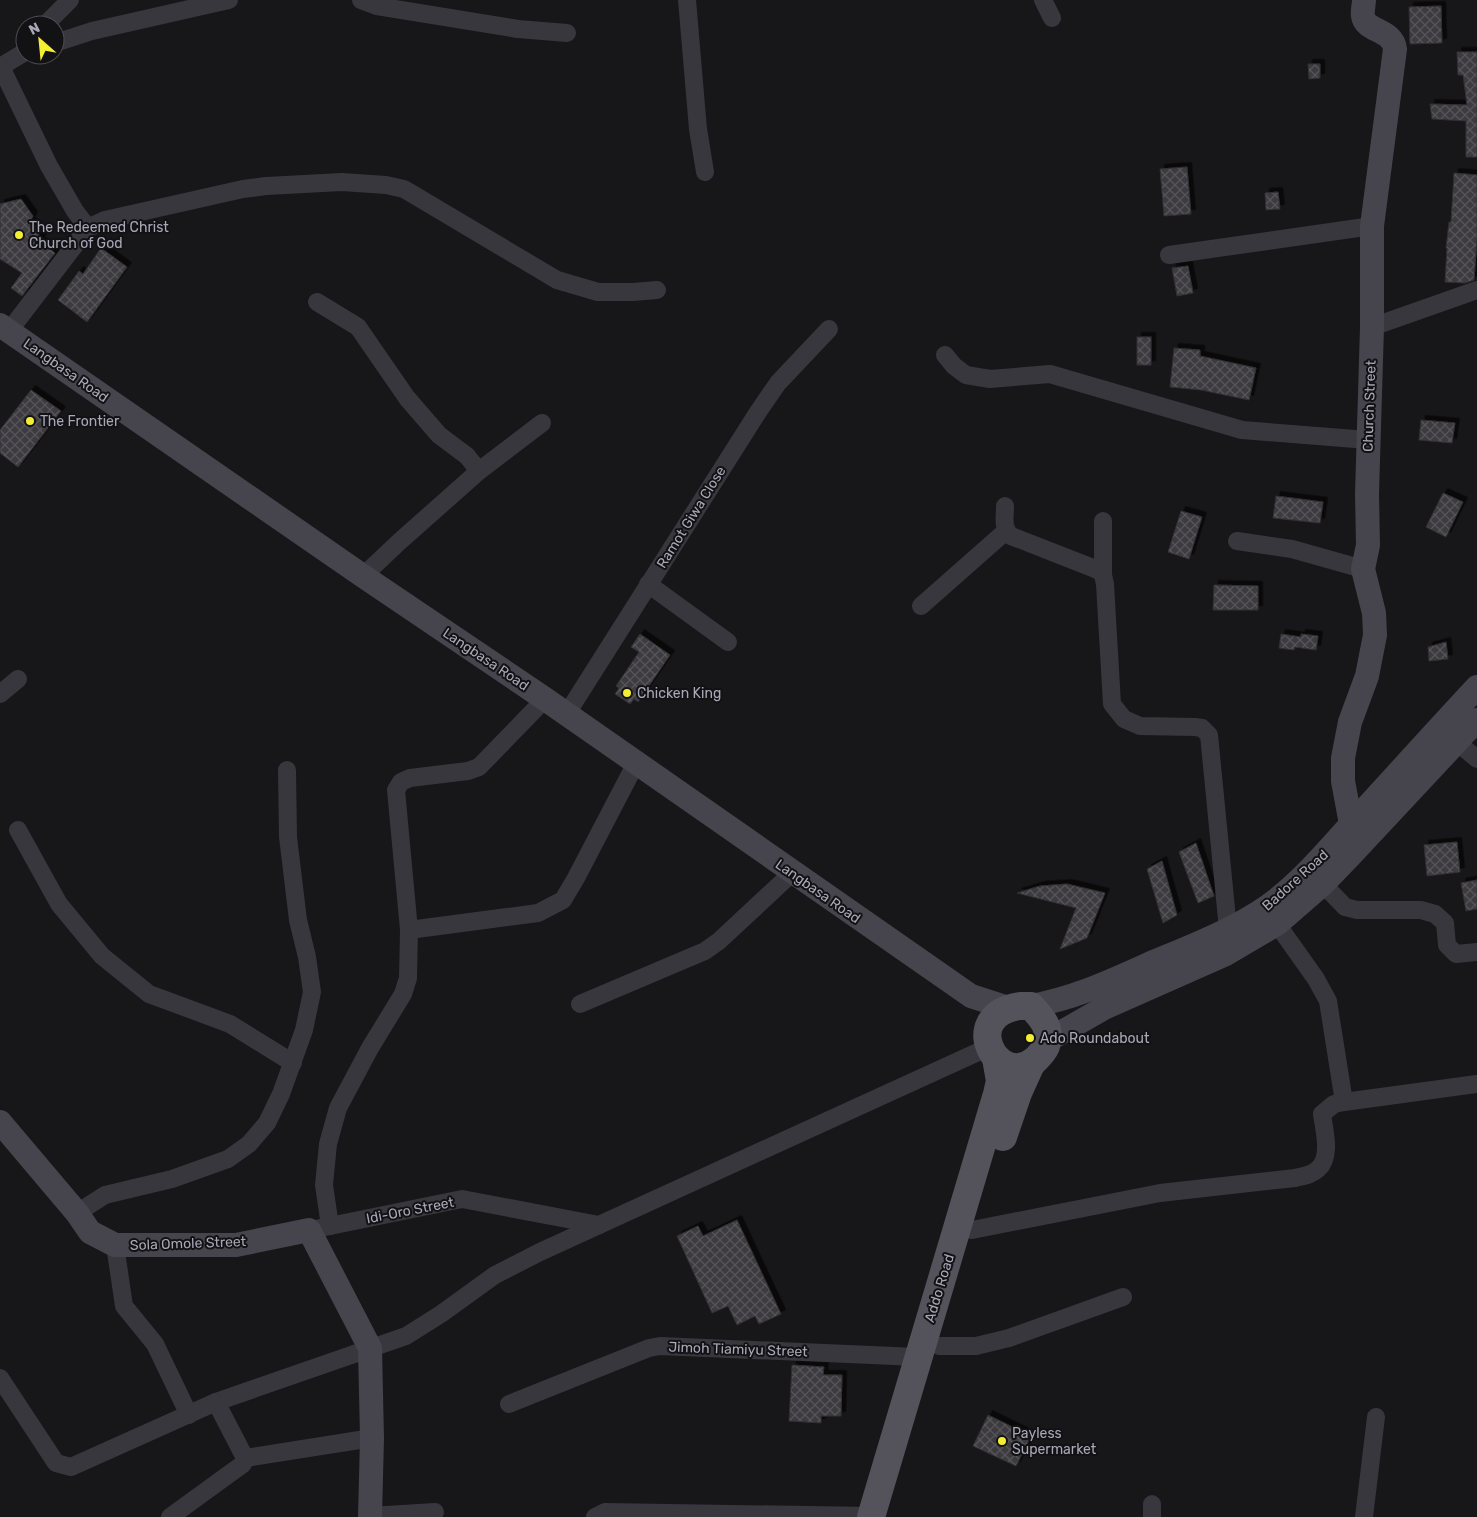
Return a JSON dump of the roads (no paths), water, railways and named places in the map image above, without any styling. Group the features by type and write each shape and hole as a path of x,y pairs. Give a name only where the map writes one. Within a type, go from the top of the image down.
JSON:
{"main road":[{"path":"1032,1062 1026,1066 1010,1066 1003,1029 1046,1025 1048,1040"},
{"name":"Addo Road","path":"928,1351 959,1224 997,1094 1000,1081 1003,1029"},
{"name":"Addo Road","path":"877,1517 928,1351 972,1230 1018,1093 1032,1062 1044,1053 1048,1040"}],"street":[{"path":"55,15 70,0"},
{"path":"65,40 92,31 230,0"},
{"path":"361,0 377,6 518,29 567,33"},
{"path":"687,0 698,129 705,172"},
{"path":"1043,0 1052,18"},
{"name":"Church Street","path":"1351,824 1343,781 1343,758 1350,722 1367,676 1375,635 1374,614 1364,569 1368,545 1372,226 1395,49 1395,42 1388,35 1366,23 1363,17 1364,0"},
{"path":"15,58 0,67 49,166 75,211 88,228"},
{"path":"5,328 88,228 105,220 243,189 334,183 386,185 404,189 557,280 598,292 657,290"},
{"path":"1169,255 1372,226"},
{"path":"1372,327 1477,290"},
{"path":"317,302 358,326 407,398 439,435 467,456 479,471"},
{"name":"Langbasa Road","path":"5,328 971,996 1003,1029"},
{"name":"Ramot Giwa Close","path":"566,715 763,404 778,383 829,329"},
{"path":"944,355 966,375 990,378 1050,374 1242,430 1368,440"},
{"path":"363,576 479,471 542,423"},
{"path":"1005,506 1004,524 1006,531 1011,536 1098,570 1103,575"},
{"path":"1102,521 1103,575 1106,593 1112,704 1124,719 1140,726 1195,727 1202,728 1209,735 1228,928"},
{"path":"921,606 1006,531"},
{"path":"1237,541 1292,549 1364,569"},
{"path":"648,584 728,642"},
{"path":"0,694 18,679"},
{"name":"Badore Road","path":"1003,1029 1050,1003 1098,987 1228,928 1254,915 1270,904 1336,842 1477,687"},
{"path":"435,1512 370,1517 372,1438 370,1348 319,1228 328,1144 338,1108 370,1048 403,994 408,978 409,930 396,790 401,782 410,778 468,771 479,767 544,699"},
{"name":"Badore Road","path":"1048,1040 1104,1008 1226,954 1276,924 1323,884 1477,720"},
{"path":"1458,742 1477,758"},
{"path":"409,930 538,912 563,900 636,763"},
{"path":"77,1213 105,1195 172,1179 228,1159 249,1144 267,1123 282,1094 304,1030 312,992 307,957 298,920 288,837 287,770"},
{"path":"18,830 59,904 102,956 150,994 230,1024 293,1063"},
{"path":"580,1004 705,951 719,941 792,873"},
{"path":"1323,884 1345,907 1357,910 1421,910 1435,914 1445,923 1448,945 1456,954 1477,952"},
{"path":"1276,924 1316,979 1328,1001 1344,1102"},
{"path":"0,1378 56,1462 71,1467 216,1402 406,1336 496,1275 540,1252 1003,1029"},
{"path":"972,1230 1160,1193 1296,1178 1308,1175 1319,1169 1326,1158 1322,1114 1334,1104 1477,1084"},
{"name":"Sola Omole Street","path":"1,1126 77,1213 90,1232 115,1245 236,1244 319,1228"},
{"name":"Idi-Oro Street","path":"319,1228 462,1199 599,1225"},
{"path":"115,1245 124,1306 155,1344 190,1415"},
{"name":"Jimoh Tiamiyu Street","path":"508,1404 649,1348 660,1346 928,1351 976,1346 1009,1338 1123,1297"},
{"path":"216,1402 245,1458"},
{"path":"1364,1517 1376,1417"},
{"path":"245,1458 372,1438"},
{"path":"170,1517 240,1468 245,1458"},
{"path":"595,1517 605,1512 877,1517"}],"place":[{"name":"The Redeemed Christ Church of God","path":"19,235"},
{"name":"The Frontier","path":"30,421"},
{"name":"Chicken King","path":"627,693"},
{"name":"Ado Roundabout","path":"1030,1038"},
{"name":"Payless Supermarket","path":"1002,1441"}]}
